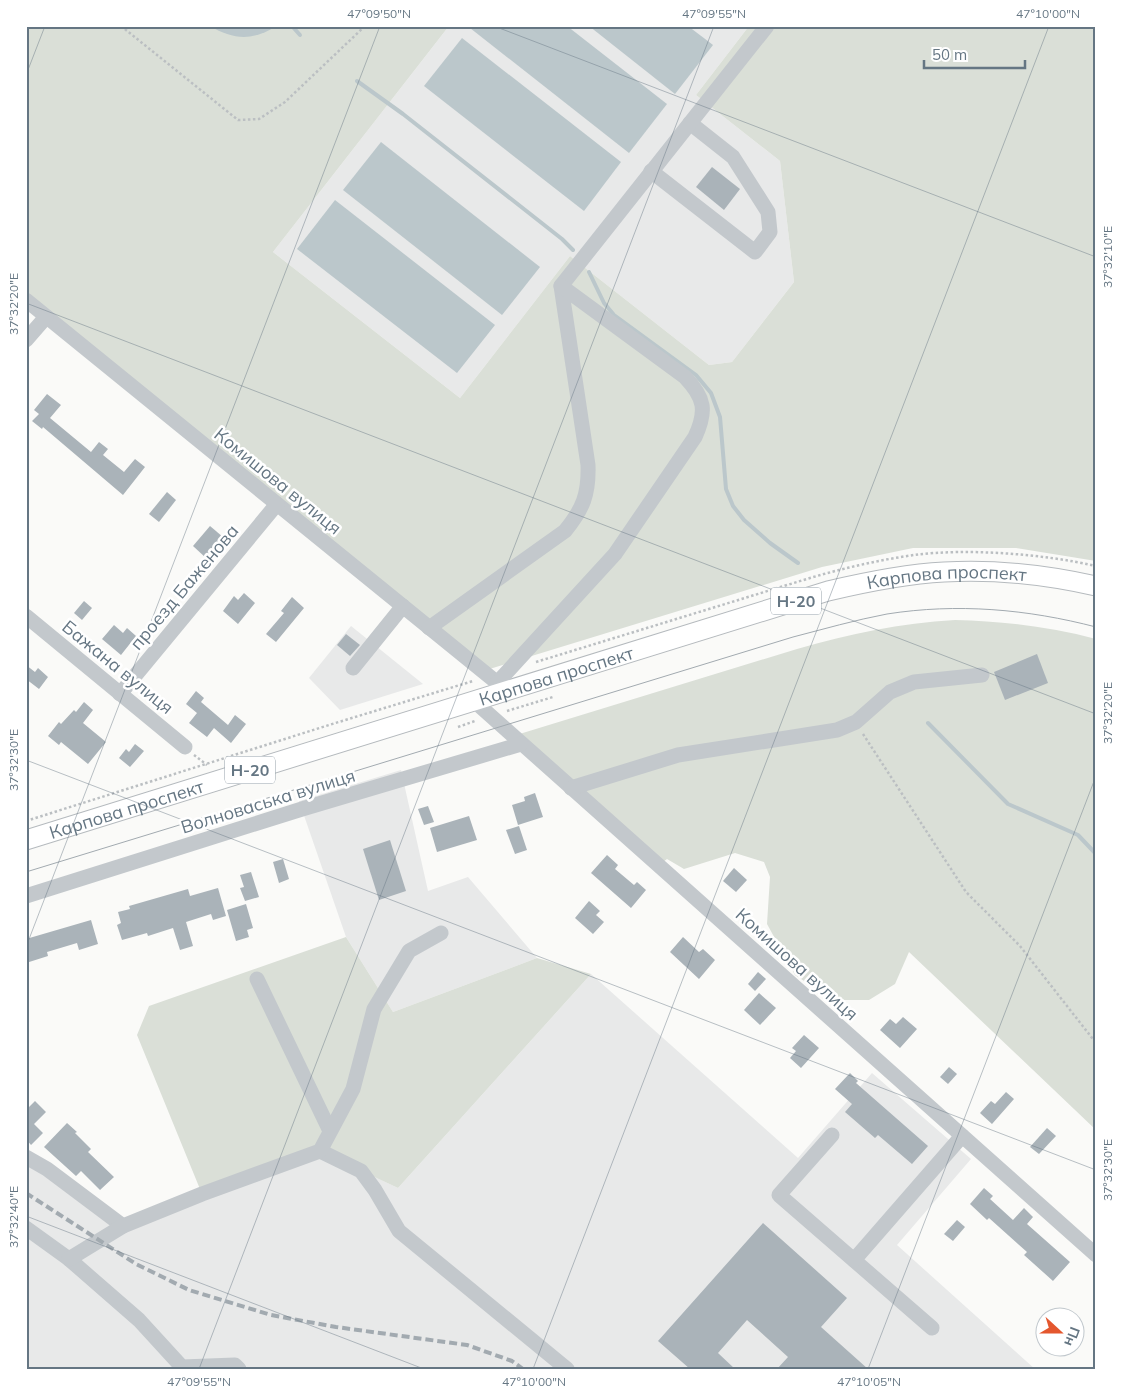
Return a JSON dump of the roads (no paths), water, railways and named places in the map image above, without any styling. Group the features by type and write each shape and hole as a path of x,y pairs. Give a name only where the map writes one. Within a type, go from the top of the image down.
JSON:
{"main road":[{"name":"Карпова проспект","path":"26,840 473,700 502,686 828,591 867,582 926,573 978,572 1029,575 1096,586"}],"street":[{"path":"429,628 565,531 576,517 584,501 588,483 588,465 561,286 767,26"},
{"path":"651,171 755,252 770,232 768,212 733,157 690,123"},
{"path":"502,686 614,554 695,438 702,422 703,405 697,390 685,377 561,286"},
{"name":"Комишова вулиця","path":"26,300 502,686"},
{"path":"26,340 46,316"},
{"name":"проезд Баженова","path":"120,694 277,504"},
{"path":"352,668 403,606"},
{"name":"Бажана вулиця","path":"26,616 185,747"},
{"path":"571,788 678,755 837,730 856,722 890,692 914,682 982,675"},
{"name":"Комишова вулиця","path":"473,700 1096,1255"},
{"name":"Волноваська вулиця","path":"26,896 302,809 522,744"},
{"path":"69,1259 123,1226 202,1194 320,1151 353,1089 374,1009 409,951 441,933"},
{"path":"257,979 330,1131"},
{"path":"832,1135 779,1195 932,1328"},
{"path":"854,1260 962,1136"},
{"path":"320,1151 360,1171 375,1190 399,1231 567,1369"},
{"path":"26,1157 47,1169 123,1226"},
{"path":"26,1228 69,1259 139,1320 182,1367 235,1365 239,1369"}],"waterway":[{"path":"292,26 300,35"},
{"path":"357,81 403,114 562,239 573,250"},
{"path":"589,272 604,303 614,315 696,375 711,393 720,417 726,489 733,506 744,520 770,543 798,563"},
{"path":"928,723 1008,804 1078,835 1096,854"}],"tram line":[{"path":"26,872 793,637 863,619 913,611 966,609 1018,612 1096,627"}],"railway":[{"path":"26,1193 136,1264 189,1290 271,1315 336,1327 467,1345 512,1361 523,1369"}]}
